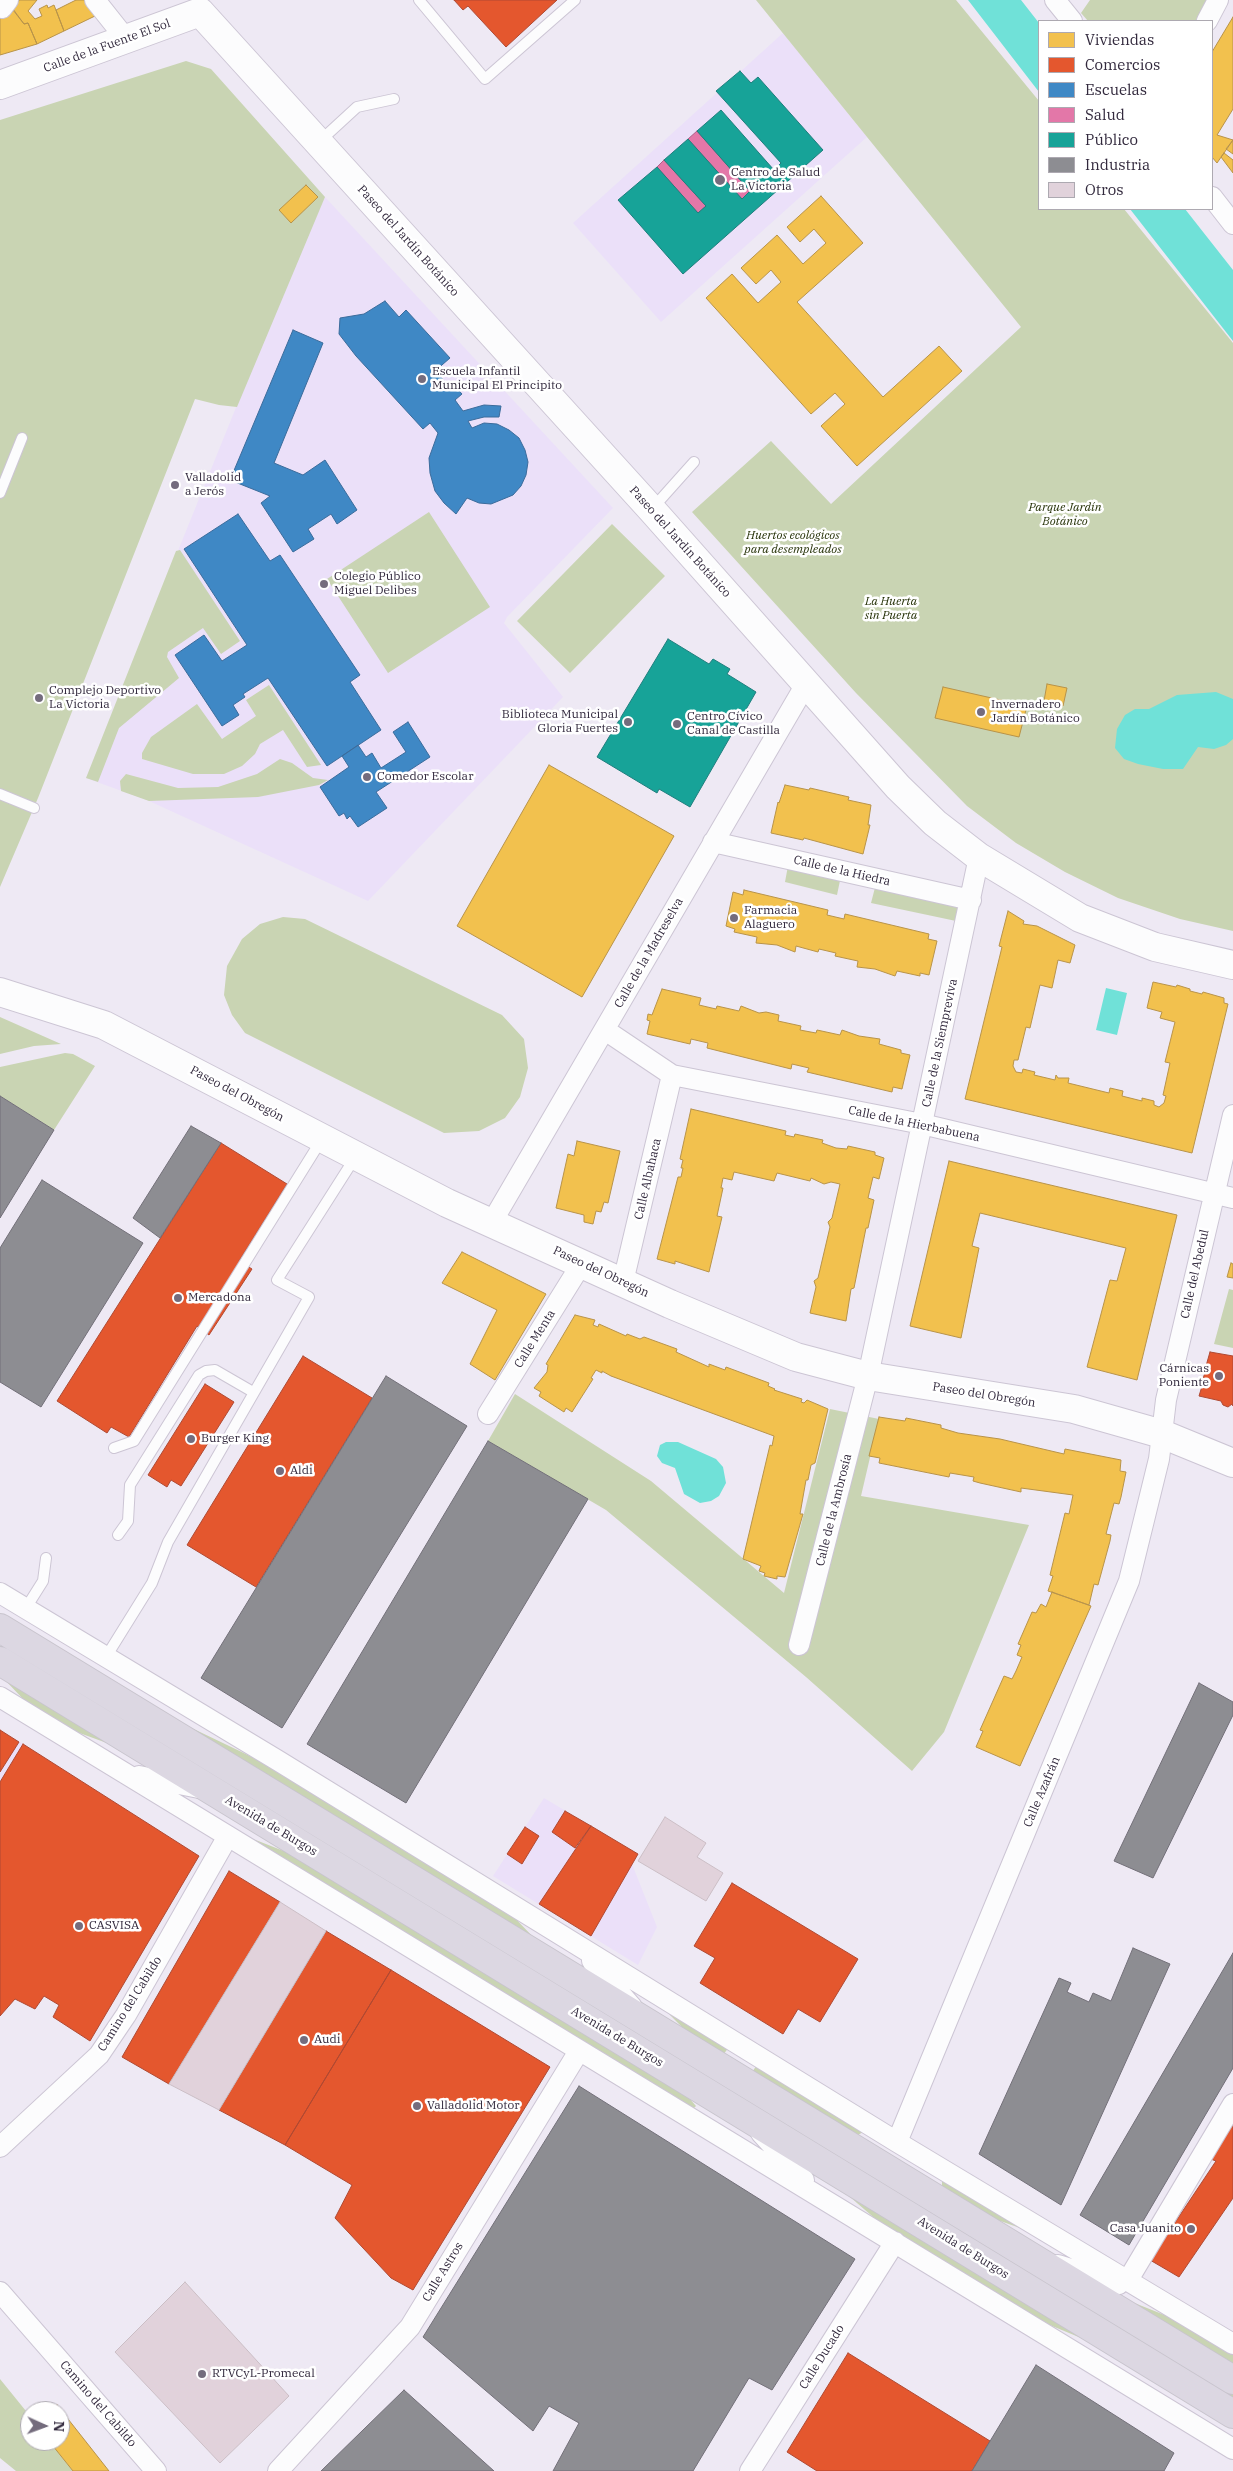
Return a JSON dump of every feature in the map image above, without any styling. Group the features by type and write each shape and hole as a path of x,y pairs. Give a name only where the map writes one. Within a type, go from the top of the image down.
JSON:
{"highway":[{"path":"0,1627 1233,2380"},
{"name":"Avenida de Burgos","path":"0,1661 1233,2414"}],"street":[{"path":"95,0 126,39"},
{"path":"1055,0 1071,20"},
{"path":"1207,20 1218,0"},
{"name":"Calle de la Fuente El Sol","path":"0,84 126,39 205,6"},
{"name":"Paseo del Jardín Botánico","path":"205,6 318,142 652,510 898,787 934,823 979,857 1080,918 1155,947 1233,965"},
{"path":"1213,198 1233,224"},
{"name":"Calle de la Madreselva","path":"492,1222 806,684"},
{"name":"Calle de la Hiedra","path":"713,842 971,900"},
{"name":"Calle de la Siempreviva","path":"868,1376 979,857"},
{"name":"Paseo del Obregón","path":"0,992 104,1026 447,1203 796,1357 868,1376 1074,1409 1162,1434 1233,1463"},
{"name":"Calle de la Hierbabuena","path":"605,1030 672,1075 922,1124 1224,1196"},
{"name":"Calle Albahaca","path":"623,1282 672,1075"},
{"name":"Calle del Abedul","path":"1162,1434 1166,1400 1224,1196 1233,1115"},
{"name":"Calle Menta","path":"488,1414 582,1263"},
{"name":"Calle de la Ambrosía","path":"800,1645 868,1376"},
{"name":"Calle Azafrán","path":"897,2142 1129,1582 1159,1458 1162,1434"},
{"path":"0,1592 897,2142 1233,2344"},
{"path":"0,1627 22,1621 37,1628 111,1671 256,1748"},
{"path":"0,1688 18,1708"},
{"path":"0,1697 1233,2449"},
{"path":"125,1773 213,1790"},
{"name":"Camino del Cabildo","path":"0,2147 99,2055 126,2015 228,1836"},
{"path":"578,1946 644,2020"},
{"name":"Calle Astros","path":"278,2471 410,2327 579,2051"},
{"path":"1128,2280 1233,2104"},
{"path":"743,2113 819,2197"},
{"name":"Calle Ducado","path":"750,2471 895,2242"},
{"path":"1031,2256 1149,2293"},
{"name":"Camino del Cabildo","path":"0,2292 156,2471"},
{"path":"1079,2354 1118,2366 1233,2433"}],"lane":[{"path":"419,0 485,78 575,0"},
{"path":"318,142 356,107 394,99"},
{"path":"0,493 22,438"},
{"path":"652,510 694,462"},
{"path":"0,794 34,808"},
{"path":"114,1448 134,1441 323,1138"},
{"path":"106,1657 152,1583 168,1542 309,1297 277,1280 356,1156"},
{"path":"118,1536 128,1521 130,1485 199,1375 206,1371 215,1370 253,1392"},
{"path":"26,1608 43,1581 46,1558"}],"shaded area":[{"path":"968,0 1021,0 1038,22 1038,91"},
{"name":"Centro de Salud La Victoria","path":"783,33 867,137 661,322 573,223"},
{"name":"Colegio Público Miguel Delibes","path":"325,197 613,508 507,617 504,623 563,697 368,901 149,801 86,778 288,279"},
{"path":"1131,210 1186,210 1233,270 1233,341"},
{"path":"1216,692 1233,699 1233,739 1226,745 1214,749 1198,747 1183,769 1163,769 1138,764 1124,759 1115,748 1117,729 1125,715 1135,709 1149,709 1177,695"},
{"path":"1106,988 1127,993 1117,1035 1096,1030"},
{"path":"666,1442 678,1442 716,1459 723,1467 726,1483 719,1496 711,1501 700,1503 684,1494 675,1468 662,1463 657,1456 660,1445"},
{"path":"0,1730 23,1744 0,1782"},
{"path":"544,1798 638,1854 632,1864 657,1927 638,1965 493,1876"}],"green space":[{"name":"Parque Jardín Botánico","path":"756,0 956,0 1038,100 1038,210 1125,210 1233,343 1233,931 1180,919 1118,898 1065,872 1016,843 967,806 856,693 692,512 771,441 831,504 1021,327"},
{"path":"1090,0 1208,0 1197,20 1087,20 1081,13"},
{"path":"186,61 211,69 325,197 237,407 195,399 38,798 0,887 0,120"},
{"path":"429,512 490,607 388,673 327,579"},
{"path":"612,524 665,576 570,673 517,621"},
{"path":"180,550 240,641 221,654 203,628 168,652 167,657 179,678 119,728 98,782 86,778 176,551"},
{"path":"269,685 321,765 307,767 283,730 260,744 255,754 242,766 224,774 193,774 142,759 142,753 151,737 197,704 222,739 256,716 246,700"},
{"path":"280,759 292,763 313,778 328,780 319,785 258,797 149,801 121,791 120,781 126,774 178,788 218,787 257,774"},
{"path":"790,855 843,866 837,895 785,882"},
{"path":"878,876 962,896 956,921 871,903"},
{"path":"283,917 305,919 502,1015 524,1039 528,1068 520,1097 505,1118 479,1131 444,1133 245,1033 232,1015 224,995 227,966 242,939 260,924"},
{"path":"0,1017 61,1044 34,1046 0,1054"},
{"path":"65,1053 73,1054 95,1066 54,1130 0,1096 0,1067"},
{"path":"1229,1289 1233,1290 1233,1348 1214,1344"},
{"path":"515,1394 651,1481 784,1593 830,1409 879,1419 861,1496 1029,1525 944,1732 912,1771 806,1677 606,1510 488,1441"},
{"path":"4,1679 115,1746 74,1731 25,1701"},
{"path":"177,1721 273,1767 510,1913 536,1940"},
{"path":"248,1837 299,1857 682,2090 696,2106 693,2109"},
{"path":"662,2007 729,2047 723,2055 694,2039"},
{"path":"758,2063 865,2131 856,2136 751,2074"},
{"path":"741,2093 1233,2392 1233,2399 737,2098"},
{"path":"827,2177 1098,2345 1040,2321 887,2229"},
{"path":"942,2177 1034,2233 992,2218 942,2189"},
{"path":"1122,2298 1187,2324 1233,2353 1233,2367"},
{"path":"0,2379 20,2404 20,2451 57,2451 73,2471 16,2471 0,2458"}],"building: Viviendas":[{"path":"19,0 37,0 28,11 35,19 42,16 39,9 47,5 48,8 54,5 64,31 37,44 28,23 24,24 13,9"},
{"path":"76,0 88,0 95,16 64,31 56,10"},
{"path":"0,7 10,14 13,10 24,24 28,23 37,44 0,55"},
{"path":"1233,17 1233,109 1217,135 1233,140 1217,163 1213,158 1213,50"},
{"path":"1233,140 1233,154 1226,149"},
{"path":"1224,153 1233,160 1233,173 1221,157"},
{"path":"306,185 318,197 291,223 279,210"},
{"path":"821,196 863,243 797,302 883,397 939,346 962,371 857,466 821,426 845,404 835,393 811,414 706,298 732,274 758,303 781,282 771,270 756,284 741,268 777,235 803,264 826,243 814,229 800,242 787,227"},
{"path":"1047,684 1067,688 1063,706 1044,701"},
{"name":"Invernadero Jardín Botánico","path":"943,687 1027,706 1019,737 935,718"},
{"path":"549,765 674,836 582,997 457,926"},
{"path":"785,785 809,790 810,788 849,797 848,800 871,805 868,825 870,825 863,854 804,838 803,840 771,833 778,802"},
{"path":"744,890 828,910 827,915 844,919 845,914 929,934 928,939 937,941 929,975 920,973 920,976 897,971 895,976 875,969 857,967 858,961 835,956 836,953 819,949 818,952 796,946 795,952 777,945 756,943 757,937 734,932 735,929 726,926 733,892 743,895"},
{"path":"1008,911 1024,921 1023,924 1037,926 1075,945 1070,963 1058,960 1052,988 1040,985 1030,1028 1026,1027 1018,1060 1014,1060 1013,1066 1016,1072 1022,1073 1023,1069 1035,1072 1034,1075 1055,1080 1056,1075 1058,1078 1069,1078 1068,1083 1109,1093 1110,1088 1123,1091 1122,1096 1142,1101 1142,1098 1154,1101 1154,1105 1159,1107 1164,1103 1166,1096 1163,1095 1170,1063 1165,1062 1175,1022 1160,1018 1162,1012 1147,1008 1153,982 1176,987 1177,985 1190,989 1190,991 1202,994 1203,992 1224,998 1224,1003 1228,1004 1192,1153 965,1099 1002,947 999,946"},
{"path":"662,989 701,998 699,1005 716,1009 717,1006 739,1011 741,1006 759,1013 766,1012 779,1015 778,1021 801,1026 800,1030 816,1033 817,1030 840,1035 842,1030 859,1036 880,1039 879,1044 901,1050 901,1053 910,1055 902,1089 893,1087 892,1092 807,1072 809,1068 792,1064 791,1069 707,1048 708,1043 691,1039 690,1044 647,1034 650,1021 647,1020 648,1014 652,1015"},
{"path":"691,1109 786,1131 785,1135 794,1137 795,1134 823,1140 822,1143 836,1148 847,1149 848,1146 875,1152 875,1155 884,1158 879,1179 873,1177 868,1198 874,1200 868,1228 866,1228 854,1288 851,1289 846,1321 810,1313 816,1287 814,1281 818,1278 830,1227 828,1222 832,1218 840,1184 831,1182 824,1184 811,1178 810,1181 777,1173 774,1181 734,1172 732,1180 723,1178 721,1188 723,1188 717,1216 722,1217 709,1272 675,1261 675,1264 657,1259 678,1177 681,1177 683,1160 680,1159"},
{"path":"577,1141 620,1151 608,1203 604,1202 601,1212 596,1211 593,1224 584,1222 584,1215 556,1208 568,1154 574,1156"},
{"path":"949,1161 1177,1215 1137,1380 1087,1367 1110,1280 1117,1281 1126,1248 980,1213 972,1246 979,1248 961,1338 910,1326"},
{"path":"462,1252 546,1294 495,1380 470,1364 497,1310 442,1283"},
{"path":"1231,1263 1233,1264 1233,1278 1227,1277"},
{"path":"575,1315 595,1320 593,1325 598,1327 599,1324 626,1336 627,1334 640,1339 644,1337 677,1349 676,1352 709,1367 709,1364 725,1370 726,1367 769,1383 768,1386 774,1390 802,1399 801,1402 804,1403 807,1400 828,1409 815,1463 811,1465 808,1480 806,1480 800,1514 803,1514 785,1577 777,1576 777,1579 764,1576 765,1573 759,1571 761,1566 743,1559 770,1445 772,1446 774,1436 596,1370 591,1378 593,1379 572,1412 566,1408 564,1412 539,1396 541,1392 534,1388 547,1372 548,1365 546,1364"},
{"path":"879,1417 905,1421 906,1418 941,1425 941,1428 958,1433 1000,1439 1064,1454 1065,1449 1121,1460 1120,1471 1126,1472 1121,1497 1119,1504 1114,1503 1106,1534 1111,1535 1110,1541 1098,1585 1094,1584 1089,1605 1048,1591 1053,1576 1050,1575 1065,1513 1069,1514 1073,1495 1021,1488 1021,1492 973,1481 974,1477 950,1473 949,1477 879,1463 880,1458 869,1456"},
{"path":"1052,1592 1091,1606 1020,1766 976,1747 983,1731 980,1730 1004,1676 1012,1679 1022,1657 1017,1655 1021,1645 1018,1644 1032,1612 1036,1613 1041,1604 1046,1607"},
{"path":"70,2422 109,2471 73,2471 57,2451 70,2451"}],"building: Comercios":[{"path":"454,0 557,0 506,47 468,6 463,10"},
{"name":"Mercadona","path":"221,1143 287,1184 239,1261 252,1269 209,1335 197,1326 129,1437 111,1427 107,1433 57,1401"},
{"path":"1210,1352 1233,1356 1233,1406 1232,1404 1228,1407 1223,1405 1221,1401 1199,1396 1203,1383 1206,1380 1203,1379 1206,1369 1208,1370 1209,1366 1206,1366"},
{"name":"Aldi","path":"303,1356 372,1398 256,1587 187,1545"},
{"name":"Burger King","path":"205,1384 234,1402 181,1486 171,1480 167,1487 148,1475"},
{"path":"0,1730 19,1742 0,1772"},
{"name":"CASVISA","path":"23,1744 199,1856 90,2041 53,2017 59,2005 44,1996 35,2009 15,1999 0,2016 0,1782"},
{"path":"565,1811 591,1826 575,1848 552,1832"},
{"path":"591,1826 638,1854 591,1936 539,1904"},
{"path":"525,1827 539,1836 522,1864 507,1854"},
{"path":"229,1871 280,1902 169,2084 122,2057"},
{"path":"732,1883 858,1959 820,2022 798,2009 783,2034 700,1983 715,1958 694,1946"},
{"name":"Audi","path":"326,1931 391,1970 285,2145 219,2110"},
{"name":"Valladolid Motor","path":"391,1970 550,2067 413,2290 391,2278 335,2218 352,2185 285,2145"},
{"name":"Casa Juanito","path":"1233,2122 1233,2198 1179,2277 1150,2260 1216,2161 1208,2158"},
{"path":"848,2353 990,2441 972,2471 817,2471 787,2452"}],"building: Escuelas":[{"path":"385,301 399,317 406,310 450,358 435,371 447,384 450,381 462,394 455,400 463,411 484,405 501,406 499,417 484,417 468,421 472,428 484,423 497,424 519,438 528,462 526,475 521,486 513,495 491,504 479,503 467,498 456,514 435,491 430,473 429,458 438,433 430,423 423,429 356,356 339,334 340,318 364,314"},
{"path":"293,330 323,343 274,463 303,475 325,460 357,510 337,524 331,514 308,529 314,539 293,552 261,503 270,496 230,480"},
{"path":"238,514 270,561 280,555 360,675 350,682 381,730 327,766 268,678 243,694 245,697 233,705 239,715 222,726 175,655 204,635 222,661 247,645 184,549"},
{"name":"Comedor Escolar","path":"408,722 430,757 376,792 387,808 358,827 350,816 347,819 344,813 339,816 320,787 349,767 342,756 358,745 366,757 372,753 381,768 406,752 393,732"}],"building: Salud":[{"path":"697,131 750,191 742,199 688,139"},
{"path":"664,160 706,206 698,213 657,167"}],"building: Público":[{"path":"740,71 751,83 758,77 823,150 683,274 618,200 657,167 698,213 706,206 664,160 688,139 742,199 750,191 697,131 721,110 774,170 781,163 716,91"},
{"name":"Centro Cívico Canal de Castilla","path":"668,639 709,664 713,659 730,669 727,674 756,692 690,807 659,789 657,793 597,757"}],"building: Industria":[{"path":"0,1096 54,1130 0,1218"},
{"path":"191,1126 221,1143 160,1238 133,1218"},
{"path":"42,1180 143,1243 41,1407 0,1382 0,1248"},
{"path":"386,1376 467,1426 282,1728 201,1678"},
{"path":"488,1441 588,1499 406,1803 307,1744"},
{"path":"1199,1683 1233,1702 1233,1715 1153,1878 1114,1861"},
{"path":"1133,1948 1170,1964 1061,2205 979,2154 1059,1978 1071,1983 1067,1992 1089,2002 1093,1993 1111,2001"},
{"path":"1233,1953 1233,2068 1129,2245 1080,2215"},
{"path":"579,2086 855,2259 772,2390 749,2378 693,2471 553,2471 579,2423 549,2406 533,2431 423,2337"},
{"path":"1036,2365 1174,2453 1164,2471 972,2471"},
{"path":"404,2390 494,2471 321,2471"}],"building: Otros":[{"path":"665,1817 706,1843 697,1857 723,1873 706,1901 638,1861"},
{"path":"280,1902 326,1931 219,2110 169,2084"},
{"name":"RTVCyL-Promecal","path":"185,2282 289,2396 220,2463 115,2352"}],"place":[{"name":"Centro de Salud La Victoria","path":"720,180"},
{"name":"Escuela Infantil Municipal El Principito","path":"422,379"},
{"name":"Valladolid a Jerós","path":"175,485"},
{"name":"Colegio Público Miguel Delibes","path":"324,584"},
{"name":"Complejo Deportivo La Victoria","path":"39,698"},
{"name":"Invernadero Jardín Botánico","path":"981,712"},
{"name":"Biblioteca Municipal Gloria Fuertes","path":"628,722"},
{"name":"Centro Cívico Canal de Castilla","path":"677,724"},
{"name":"Comedor Escolar","path":"367,777"},
{"name":"Farmacia Alaguero","path":"734,918"},
{"name":"Mercadona","path":"178,1298"},
{"name":"Cárnicas Poniente","path":"1219,1376"},
{"name":"Burger King","path":"191,1439"},
{"name":"Aldi","path":"280,1471"},
{"name":"CASVISA","path":"79,1926"},
{"name":"Audi","path":"304,2040"},
{"name":"Valladolid Motor","path":"417,2106"},
{"name":"Casa Juanito","path":"1191,2229"},
{"name":"RTVCyL-Promecal","path":"202,2374"}],"park label":[{"name":"Huertos ecológicos para desempleados","path":"793,543"},
{"name":"La Huerta sin Puerta","path":"891,609"}]}
